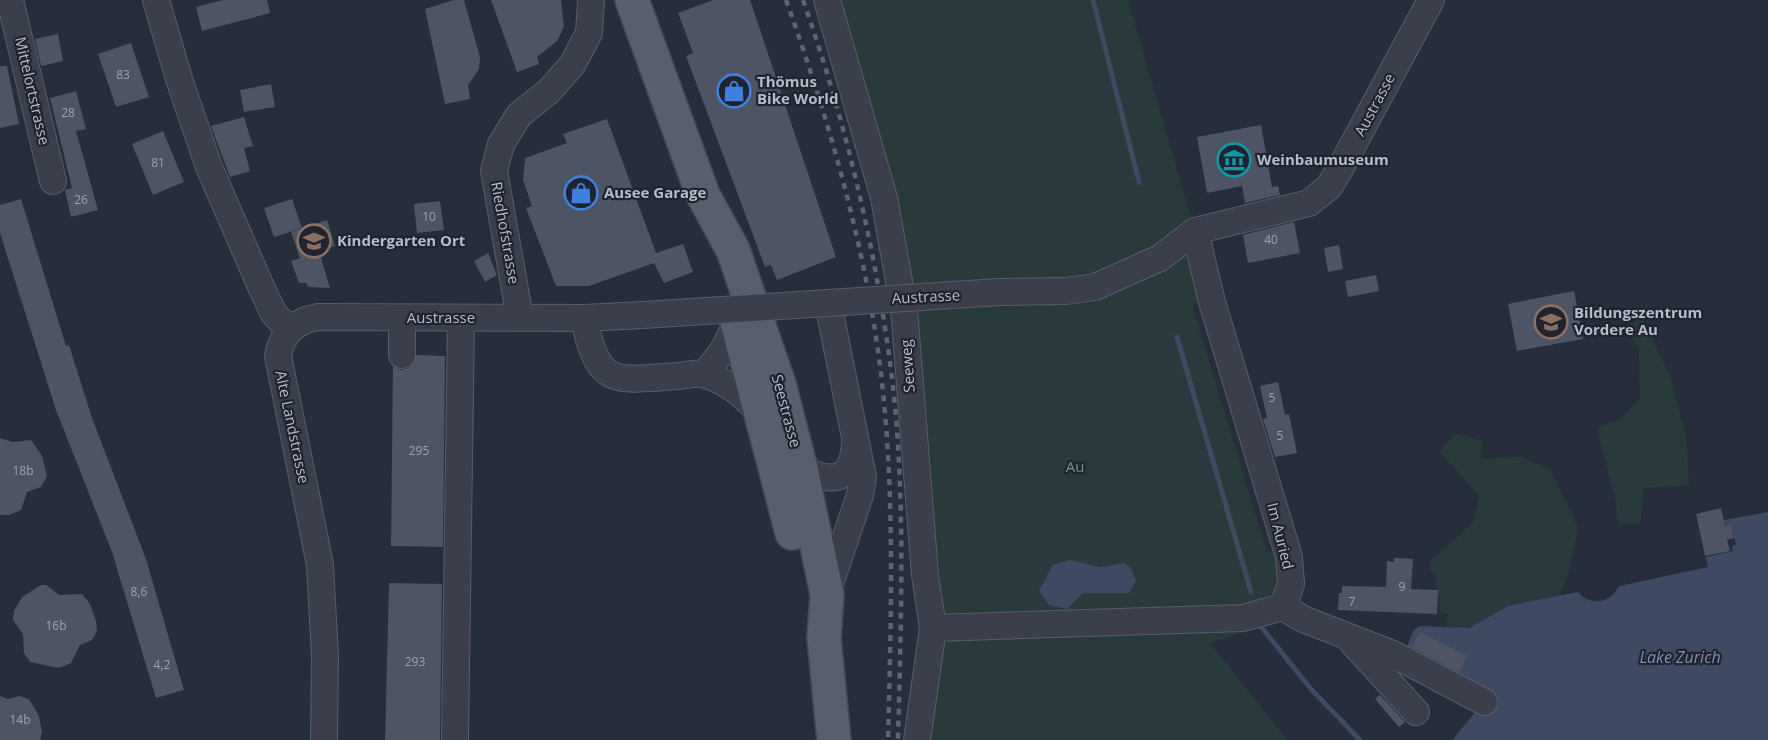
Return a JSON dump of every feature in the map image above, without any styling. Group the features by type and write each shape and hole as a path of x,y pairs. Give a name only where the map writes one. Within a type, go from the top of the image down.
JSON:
{"main road":[{"name":"Seestrasse","path":"632,0 703,195 733,250 772,362 801,469 827,594 824,638 834,740"},
{"name":"Seestrasse","path":"703,195 715,257 736,320 763,416 805,598 824,638"}],"street":[{"name":"Mittelortstrasse","path":"10,0 53,182"},
{"path":"156,0 209,167 274,314 289,329"},
{"name":"Riedhofstrasse","path":"520,318 494,171 501,144 519,115 549,91 572,65 589,33 591,0"},
{"name":"Seeweg","path":"826,0 884,198 900,280 925,575 933,628 918,740"},
{"name":"Austrasse","path":"289,329 318,317 584,318 999,292 1066,291 1095,287 1160,258 1195,231 1309,203 1329,187 1431,0"},
{"name":"Im Auried","path":"1195,231 1212,302 1289,557 1291,584 1283,607"},
{"path":"827,594 860,495 861,462 855,442 828,303"},
{"path":"402,318 402,355"},
{"path":"454,740 461,318"},
{"path":"584,318 591,351 596,361 609,374 634,378 704,374 732,387 763,416"},
{"path":"704,374 723,353 731,338 736,320"},
{"name":"Alte Landstrasse","path":"289,329 280,344 278,356 320,565 325,657 324,740"},
{"path":"801,469 832,479 842,476 850,466 855,442"},
{"path":"933,628 1243,618 1283,607 1303,619 1393,654 1484,702"},
{"path":"1348,637 1416,712"}],"green space":[{"name":"Au","path":"827,0 1128,0 1195,231 1201,302 1193,304 1193,308 1267,552 1286,547 1291,584 1243,619 1247,631 1210,643 1287,740 917,740 930,659 904,309"},
{"path":"1642,318 1670,376 1686,436 1689,485 1644,488 1640,524 1618,523 1616,503 1597,428 1622,418 1640,398 1639,349 1626,327"},
{"path":"1455,433 1482,441 1481,459 1522,457 1551,470 1578,527 1571,565 1560,596 1508,606 1469,628 1445,627 1448,615 1440,612 1435,574 1430,570 1430,561 1473,523 1479,496 1439,451"}],"water":[{"name":"Lake Zurich","path":"1768,512 1768,740 1452,740 1484,702 1405,652 1413,631 1419,626 1469,628 1508,606 1578,592 1589,600 1600,601 1611,596 1619,586 1708,567 1706,557 1733,551 1732,546 1736,545 1731,524 1725,524 1724,520"},
{"path":"1070,560 1100,567 1124,563 1131,568 1136,581 1129,593 1083,593 1067,609 1049,605 1039,591 1053,565"}],"building":[{"path":"223,0 267,0 270,13 202,31 196,7"},
{"path":"454,0 464,0 480,57 479,69 468,85 470,99 445,104 425,9"},
{"path":"491,0 561,0 564,27 557,41 537,57 539,64 517,72"},
{"path":"713,0 750,0 836,257 777,280 771,265 765,267 686,56 693,53 678,13"},
{"path":"58,34 63,61 41,66 35,39"},
{"path":"131,43 149,97 116,107 98,54"},
{"path":"0,66 7,66 19,124 0,128"},
{"path":"271,84 275,107 244,112 240,90"},
{"path":"76,91 86,129 76,131 98,210 71,217 65,190 72,188 50,98"},
{"path":"244,117 253,146 244,148 250,171 230,177 211,126"},
{"name":"Ausee Garage","path":"607,119 656,253 683,244 693,272 664,283 654,263 589,286 556,286 526,208 532,206 523,180 525,158 567,143 563,134"},
{"name":"Weinbaumuseum","path":"1261,125 1272,187 1278,186 1280,195 1245,203 1242,186 1207,193 1197,137"},
{"path":"163,131 184,182 153,195 132,144"},
{"path":"21,199 66,346 69,345 92,418 146,559 184,690 156,698 112,552 56,410 0,233 0,205"},
{"path":"292,199 302,228 274,237 264,208"},
{"path":"440,201 444,230 417,233 414,204"},
{"name":"Kindergarten Ort","path":"327,220 335,246 319,251 330,288 308,287 306,283 299,283 291,261 300,258 291,232"},
{"path":"1294,222 1300,253 1248,263 1243,235"},
{"path":"1339,245 1343,269 1328,272 1324,248"},
{"path":"488,253 497,275 485,282 474,261"},
{"path":"1376,275 1379,291 1348,297 1345,281"},
{"path":"1574,291 1583,339 1517,351 1508,304"},
{"path":"417,355 445,356 443,547 391,546 393,366 401,370 409,368"},
{"path":"1278,382 1285,415 1289,414 1297,453 1275,457 1263,419 1267,418 1260,386"},
{"path":"0,438 13,442 31,440 42,456 47,476 41,487 27,492 21,510 9,515 0,515"},
{"path":"1721,508 1725,525 1731,524 1734,538 1727,540 1730,551 1705,556 1696,514"},
{"path":"1394,558 1413,559 1411,589 1438,590 1437,614 1338,610 1339,593 1342,593 1342,586 1386,587 1387,561 1394,562"},
{"path":"389,583 442,584 440,740 385,740"},
{"path":"41,585 46,585 59,595 82,594 90,604 96,621 97,631 92,640 80,645 71,663 59,668 30,662 24,653 23,634 13,620 14,611 22,597"},
{"path":"1420,632 1467,656 1459,672 1412,647"},
{"path":"1380,695 1405,722 1399,727 1375,699"},
{"path":"0,696 8,699 19,696 29,699 39,716 42,732 40,740 0,740"}],"waterway":[{"path":"1093,0 1139,182"},
{"path":"1177,337 1251,592"},
{"path":"1258,623 1311,689 1360,740"}],"railway":[{"path":"786,0 832,140 845,188 867,284 882,382 890,516 891,606 888,740"},
{"path":"803,0 833,93 858,187 877,282 892,378 901,514 898,740"}],"place":[{"name":"Thömus Bike World","path":"734,91"},
{"name":"Weinbaumuseum","path":"1234,160"},
{"name":"Ausee Garage","path":"581,193"},
{"name":"Kindergarten Ort","path":"314,241"},
{"name":"Bildungszentrum Vordere Au","path":"1551,322"}]}
